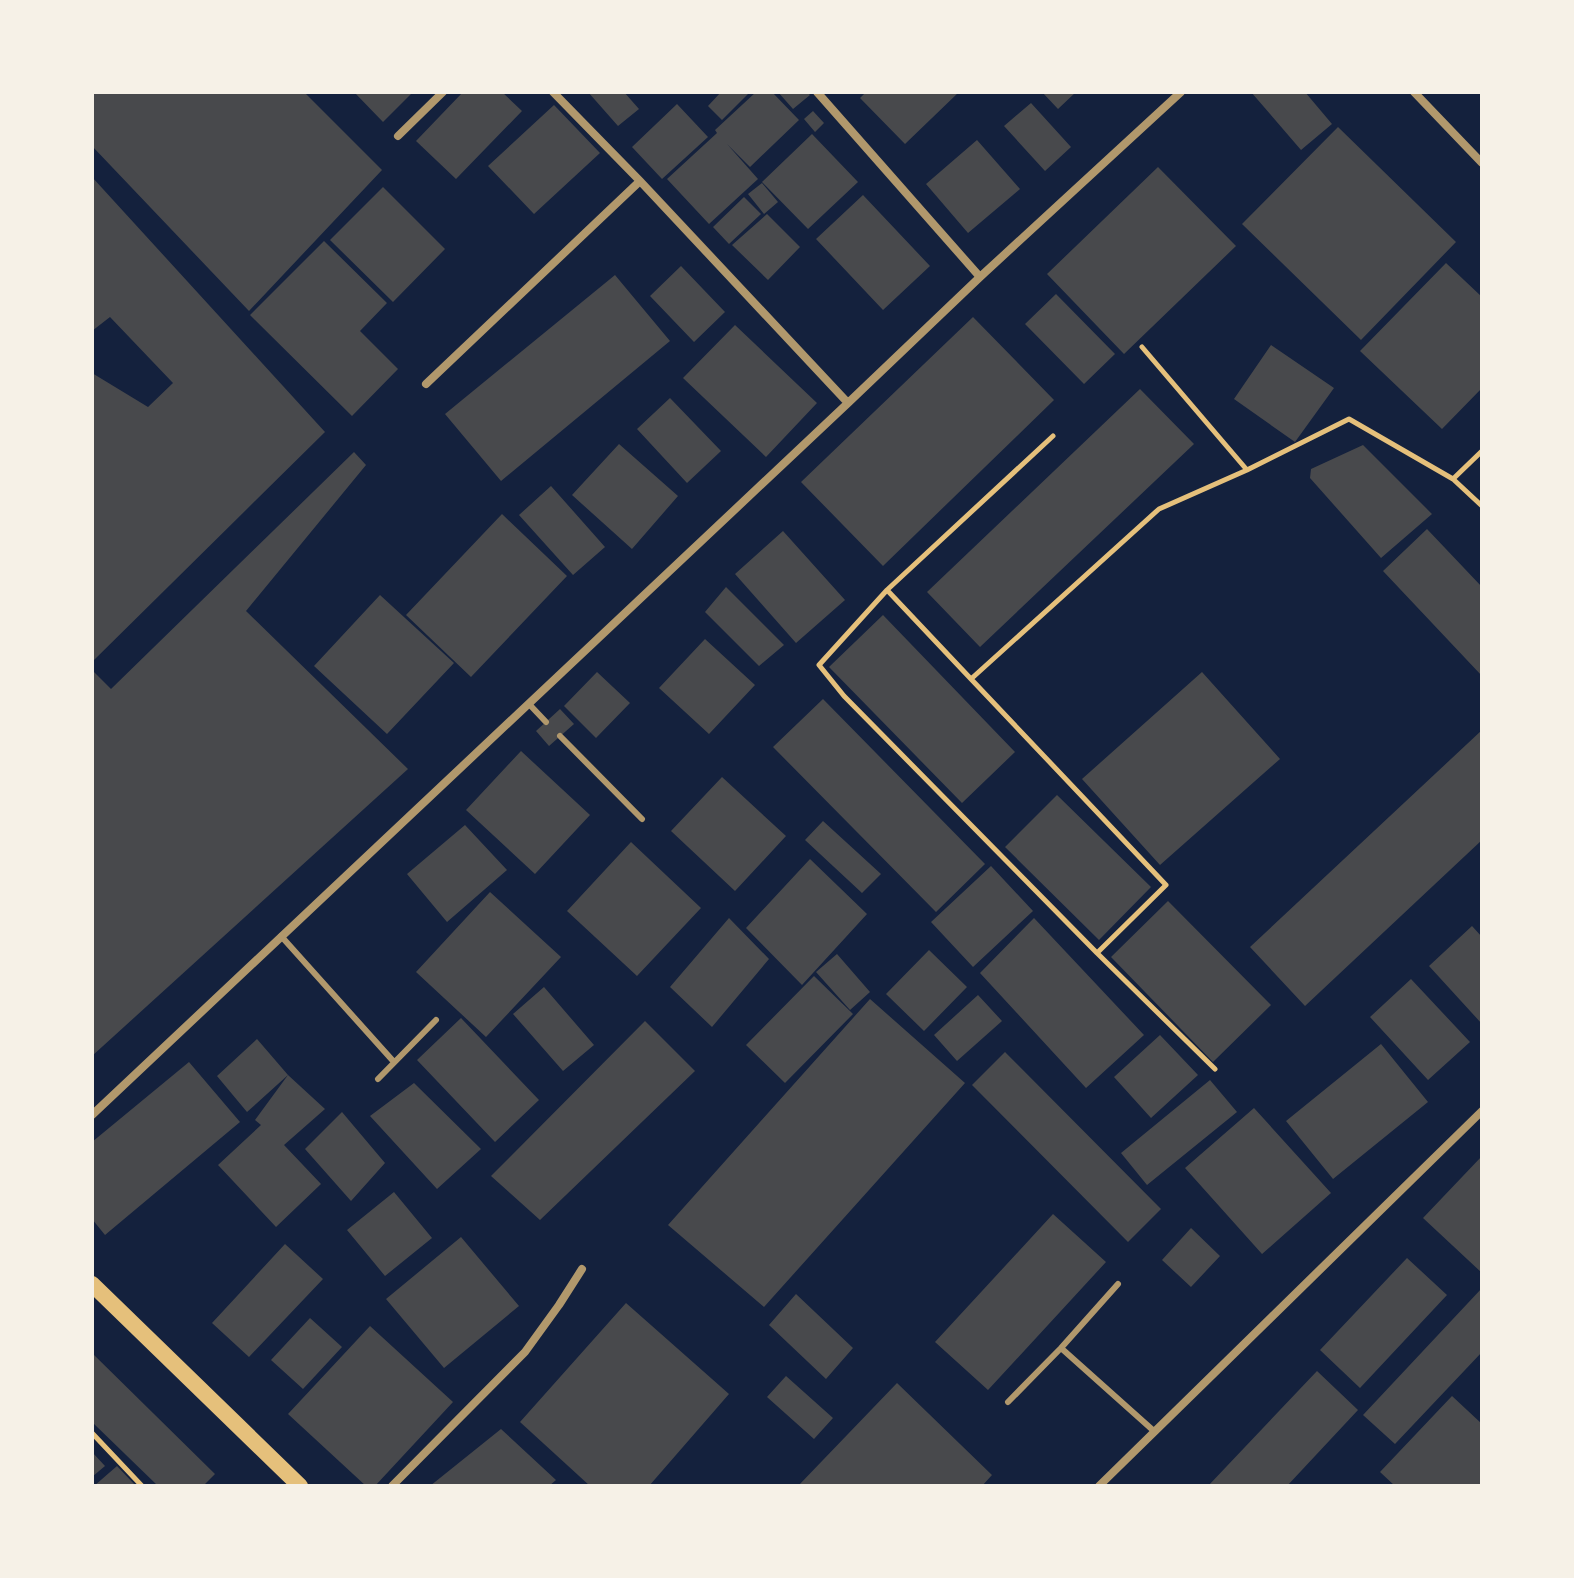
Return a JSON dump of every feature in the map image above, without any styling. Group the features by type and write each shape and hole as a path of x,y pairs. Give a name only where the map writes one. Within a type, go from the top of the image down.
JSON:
{"main road":[{"path":"92,1284 293,1484"}],"street":[{"path":"398,136 443,92"},
{"path":"553,92 848,403"},
{"path":"817,92 980,277"},
{"path":"92,1115 980,277 1181,92"},
{"path":"1414,92 1482,163"},
{"path":"426,384 640,181"},
{"path":"1099,1486 1482,1111"},
{"path":"392,1486 525,1352 582,1269"}],"lane":[{"path":"529,704 546,722"},
{"path":"560,736 642,819"},
{"path":"281,936 394,1062"},
{"path":"378,1079 436,1020"},
{"path":"1008,1402 1118,1284"},
{"path":"1061,1348 1155,1432"}],"path":[{"path":"1142,347 1247,470"},
{"path":"971,679 1159,509 1247,470 1349,419 1453,479 1482,506"},
{"path":"1053,436 887,590 819,665 844,696 1215,1069"},
{"path":"1453,479 1482,451"},
{"path":"887,590 1166,885 1097,953"},
{"path":"92,1433 142,1486"}],"building":[{"path":"92,92 304,92 382,170 249,311 92,146"},
{"path":"354,92 413,92 383,122"},
{"path":"463,92 502,92 522,111 456,179 416,141"},
{"path":"588,92 624,92 639,109 618,126"},
{"path":"721,92 750,92 722,120 708,106"},
{"path":"756,92 772,92 799,120 750,167 727,144 758,179 709,224 667,179"},
{"path":"778,92 807,92 810,95 793,109"},
{"path":"866,92 959,92 905,144 860,98"},
{"path":"1042,92 1076,92 1058,109"},
{"path":"1251,92 1305,92 1332,124 1301,150"},
{"path":"1031,103 1071,147 1045,171 1004,126"},
{"path":"677,104 708,137 662,179 632,147"},
{"path":"554,105 600,153 534,214 488,166"},
{"path":"813,111 824,123 815,132 804,119"},
{"path":"1338,127 1456,242 1361,340 1242,224"},
{"path":"812,134 858,182 808,229 762,182"},
{"path":"977,140 1020,189 968,233 926,184"},
{"path":"1158,167 1236,246 1124,354 1047,274"},
{"path":"92,177 325,432 92,662 92,373 148,407 173,383 110,317 92,331"},
{"path":"762,183 778,202 764,214 748,194"},
{"path":"383,187 445,249 393,302 330,240"},
{"path":"863,195 930,266 883,310 816,239"},
{"path":"744,197 761,214 729,244 713,227"},
{"path":"767,214 800,247 768,280 732,245"},
{"path":"324,241 387,303 360,331 398,369 352,416 250,315"},
{"path":"1446,263 1482,297 1482,388 1442,429 1360,351"},
{"path":"681,266 725,312 694,342 650,296"},
{"path":"615,275 670,341 501,481 445,414"},
{"path":"1056,294 1115,354 1084,384 1025,324"},
{"path":"973,317 1054,400 883,566 801,482"},
{"path":"735,325 817,403 766,457 683,378"},
{"path":"1271,345 1334,388 1295,442 1234,399"},
{"path":"1140,389 1194,444 980,647 927,592"},
{"path":"670,398 721,451 687,483 637,429"},
{"path":"619,444 678,496 632,549 572,495"},
{"path":"1363,445 1432,514 1381,558 1310,478 1311,469"},
{"path":"354,452 366,465 246,611 408,769 92,1056 92,670 111,689"},
{"path":"551,486 605,547 573,575 519,515"},
{"path":"502,514 567,576 471,677 406,615"},
{"path":"1427,529 1482,587 1482,676 1383,571"},
{"path":"783,531 845,600 796,643 735,574"},
{"path":"726,587 784,645 759,666 705,612"},
{"path":"380,595 454,663 387,734 314,666"},
{"path":"883,615 1015,752 962,803 829,667"},
{"path":"705,639 755,685 709,734 659,688"},
{"path":"597,672 630,703 596,738 564,706"},
{"path":"1202,672 1280,759 1160,865 1082,779"},
{"path":"823,699 985,864 936,912 773,747"},
{"path":"560,709 574,724 549,746 536,731"},
{"path":"1482,730 1482,840 1305,1006 1250,947"},
{"path":"521,751 590,815 535,874 466,810"},
{"path":"722,777 786,836 735,891 671,831"},
{"path":"1057,795 1151,887 1099,940 1005,847"},
{"path":"823,821 881,874 862,893 805,840"},
{"path":"465,825 507,870 447,922 407,874"},
{"path":"631,842 701,908 637,976 567,911"},
{"path":"810,859 867,914 802,985 746,928"},
{"path":"991,866 1033,911 973,967 931,922"},
{"path":"490,892 561,957 486,1037 416,972"},
{"path":"1168,901 1271,1005 1213,1062 1111,957"},
{"path":"729,918 769,959 712,1027 670,987"},
{"path":"1034,918 1144,1035 1086,1088 980,973"},
{"path":"1472,926 1482,937 1482,1024 1429,966"},
{"path":"929,950 967,987 924,1031 886,994"},
{"path":"837,954 870,992 850,1010 816,972"},
{"path":"814,976 853,1014 785,1083 746,1045"},
{"path":"1411,979 1470,1042 1428,1080 1370,1017"},
{"path":"544,987 594,1045 563,1071 513,1014"},
{"path":"978,995 1002,1021 957,1061 934,1035"},
{"path":"870,999 965,1083 764,1307 668,1225"},
{"path":"461,1018 539,1100 495,1142 417,1060"},
{"path":"645,1021 695,1071 540,1220 491,1176"},
{"path":"1160,1035 1198,1075 1151,1118 1114,1077"},
{"path":"257,1039 288,1075 247,1112 217,1076"},
{"path":"1381,1044 1428,1102 1333,1179 1286,1121"},
{"path":"1005,1052 1161,1209 1128,1242 972,1085"},
{"path":"189,1062 240,1122 105,1235 92,1219 92,1142"},
{"path":"288,1075 325,1109 284,1145 321,1184 276,1227 218,1165 261,1125 255,1120"},
{"path":"1210,1080 1237,1112 1147,1185 1121,1153"},
{"path":"414,1083 481,1149 437,1189 370,1116"},
{"path":"1254,1108 1331,1193 1262,1254 1185,1168"},
{"path":"342,1112 385,1163 351,1201 305,1149"},
{"path":"1482,1156 1482,1273 1423,1218"},
{"path":"394,1192 432,1238 385,1276 347,1230"},
{"path":"1053,1214 1106,1262 988,1390 935,1342"},
{"path":"1191,1228 1220,1256 1191,1287 1162,1260"},
{"path":"461,1237 519,1306 444,1368 386,1299"},
{"path":"285,1244 323,1279 249,1357 212,1323"},
{"path":"1407,1258 1447,1295 1360,1388 1320,1350"},
{"path":"1482,1288 1482,1352 1395,1444 1363,1415"},
{"path":"796,1294 853,1348 826,1379 769,1325"},
{"path":"626,1303 729,1394 649,1486 590,1486 520,1422"},
{"path":"310,1318 342,1347 303,1389 271,1360"},
{"path":"370,1326 453,1402 375,1486 366,1486 288,1414"},
{"path":"92,1353 215,1474 203,1486 158,1486 92,1422"},
{"path":"1317,1371 1358,1410 1287,1486 1208,1486"},
{"path":"786,1376 833,1418 814,1439 767,1397"},
{"path":"897,1383 992,1475 982,1486 798,1486"},
{"path":"1452,1396 1482,1424 1482,1486 1395,1486 1380,1472"},
{"path":"501,1429 556,1480 549,1486 430,1486"},
{"path":"92,1452 105,1466 92,1477"},
{"path":"117,1466 136,1486 94,1486"}]}
